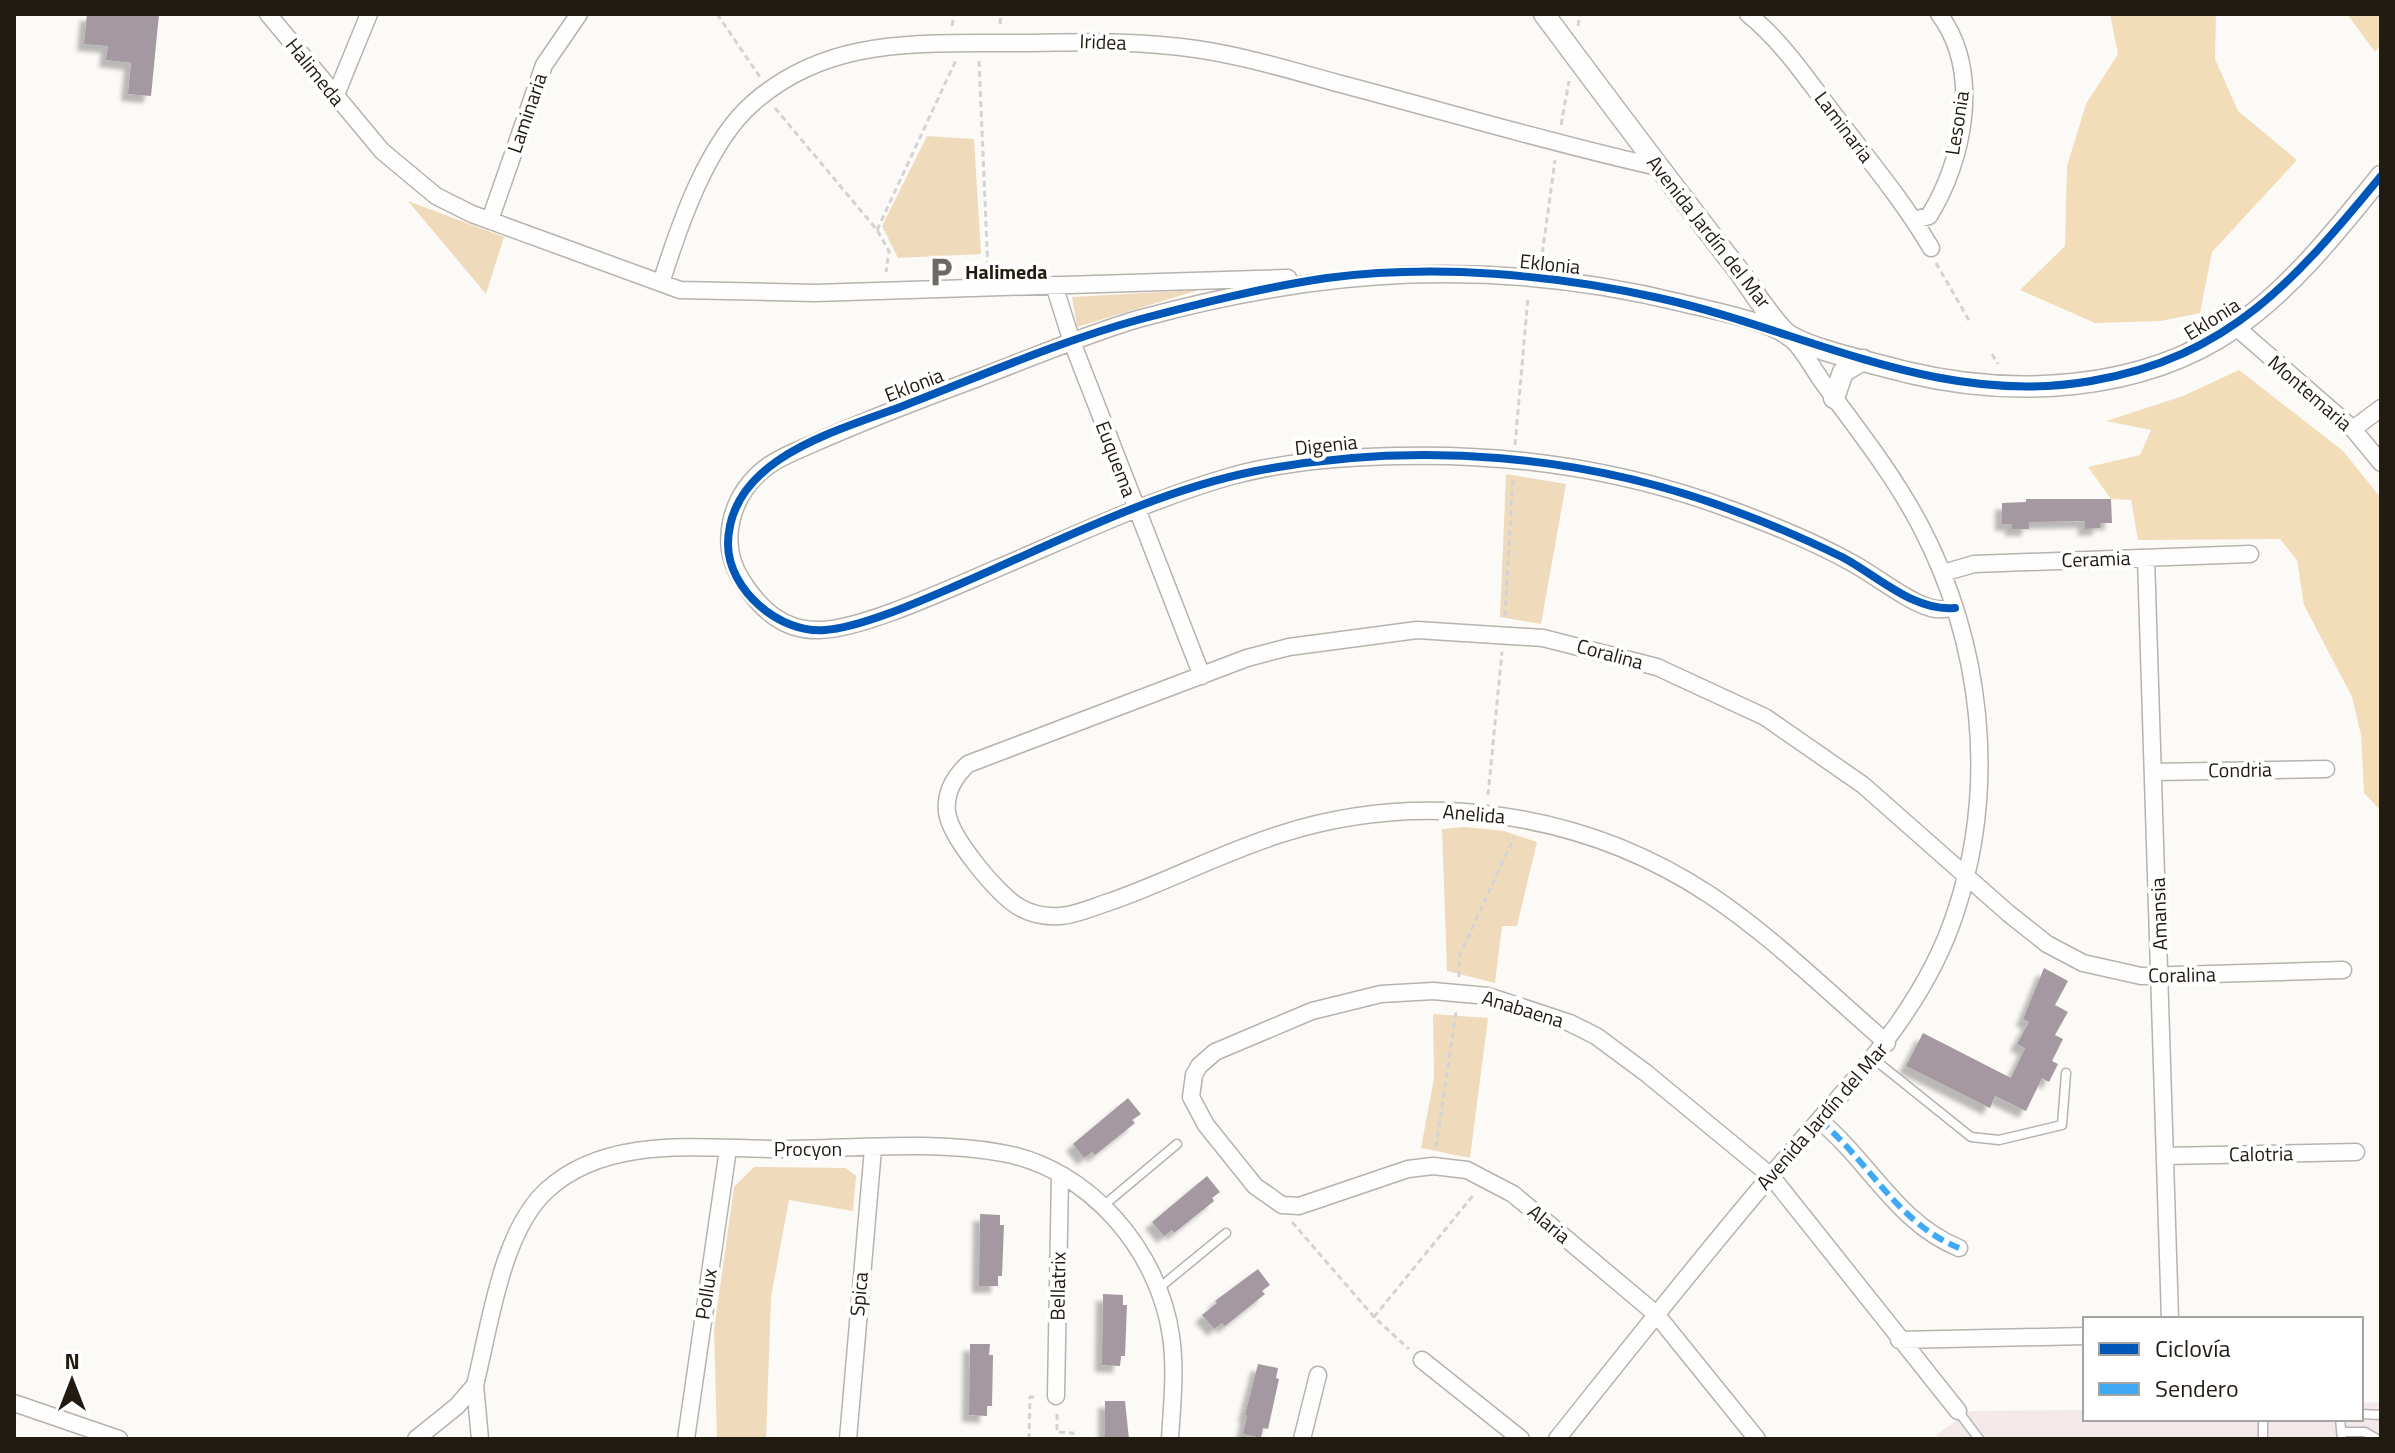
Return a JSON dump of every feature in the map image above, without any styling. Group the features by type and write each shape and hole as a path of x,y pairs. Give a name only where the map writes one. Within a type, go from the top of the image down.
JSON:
{"street":[{"name":"Halimeda","path":"268,14 382,151 417,183 454,205 490,220 661,283 707,292 882,291 1326,278"},
{"path":"335,97 369,14"},
{"name":"Laminaria","path":"490,220 544,65 579,14"},
{"name":"Avenida Jardín del Mar","path":"1544,14 1886,465 1943,573 1955,608 1974,683 1980,746 1976,825 1967,874 1940,954 1887,1043 1771,1176 1557,1439"},
{"name":"Laminaria","path":"1748,14 1781,47 1914,220 1931,248"},
{"name":"Lesonia","path":"1914,220 1929,216 1943,193 1964,104 1957,48 1939,14"},
{"name":"Iridea","path":"661,283 671,251 720,138 768,90 808,66 852,50 949,42 1119,42 1230,55 1557,145 1658,167"},
{"name":"Eklonia","path":"729,562 729,529 739,501 756,477 779,458 871,419 1136,320 1326,278 1428,273 1539,278 1666,299 1863,360 1965,383 2046,386 2084,383 2152,367 2187,353 2236,327 2325,244 2381,176"},
{"name":"Euquema","path":"1054,285 1072,342 1135,509 1202,676"},
{"name":"Montemaria","path":"2236,327 2353,429 2381,463"},
{"path":"1834,398 1843,372 1863,360"},
{"path":"2353,429 2381,408"},
{"name":"Digenia","path":"729,562 758,604 778,620 802,629 827,630 931,596 1135,509 1231,476 1325,461 1419,455 1514,459 1606,473 1696,497 1781,529 1846,559 1932,610 1955,608"},
{"name":"Ceramia","path":"1943,573 1974,564 2250,554"},
{"name":"Amansia","path":"2146,558 2170,1317"},
{"name":"Coralina","path":"1011,902 977,863 950,824 948,794 959,773 968,764 1247,658 1332,639 1417,630 1504,633 1620,655 1730,698 1831,760 1967,874 2008,913 2065,954 2102,969 2161,976 2343,970"},
{"name":"Condria","path":"2153,772 2326,769"},
{"name":"Anelida","path":"1011,902 1035,913 1071,915 1134,893 1250,844 1315,824 1383,812 1486,813 1571,830 1664,867 1735,913 1887,1043"},
{"name":"Anabaena","path":"1274,1201 1255,1186 1194,1107 1191,1086 1199,1066 1215,1052 1312,1011 1354,999 1407,991 1488,996 1570,1023 1596,1036 1771,1176 1958,1411"},
{"path":"1819,1120 1862,1160 1913,1222 1959,1248"},
{"name":"Procyon","path":"416,1439 457,1406 475,1385 521,1219 550,1187 586,1165 622,1153 728,1149 962,1148 1028,1159 1060,1176 1103,1206 1136,1244 1159,1288 1169,1320 1173,1357 1170,1439"},
{"name":"Pollux","path":"686,1439 728,1149"},
{"name":"Spica","path":"848,1439 873,1149"},
{"name":"Calotria","path":"2165,1156 2356,1152"},
{"name":"Alaria","path":"1274,1201 1299,1206 1421,1167 1451,1167 1488,1178 1513,1194 1656,1314 1757,1439"},
{"name":"Bellatrix","path":"1056,1396 1060,1176"},
{"path":"1899,1340 2083,1336"},
{"path":"1422,1360 1521,1439"},
{"path":"1302,1439 1318,1375"},
{"path":"475,1385 480,1439"},
{"path":"14,1403 119,1439"}],"lane":[{"path":"1875,1060 1971,1137 1999,1140 2062,1125 2066,1073"},
{"path":"1103,1206 1177,1144"},
{"path":"1159,1288 1226,1233"},
{"path":"1958,1411 1979,1439"},
{"path":"2341,1436 2365,1432 2377,1439"}],"path":[{"path":"717,14 768,90 773,105 877,230 889,251 882,291"},
{"path":"877,230 957,59 949,42"},
{"path":"978,43 989,286"},
{"path":"1539,278 1557,145"},
{"path":"1931,248 1934,260 1970,322"},
{"path":"1486,813 1504,633"},
{"path":"1374,1317 1488,1178"},
{"path":"1274,1201 1374,1317 1422,1360"},
{"path":"1029,1439 1030,1397 1056,1396 1057,1432 1073,1433 1072,1439"}],"shaded area":[{"path":"2110,14 2216,14 2215,59 2238,111 2297,160 2212,252 2200,313 2161,321 2095,323 2020,290 2065,246 2067,166 2086,104 2118,54"},
{"path":"2347,14 2381,14 2381,44 2375,52"},
{"path":"927,136 974,139 981,254 898,258 882,226"},
{"path":"408,201 504,237 486,294"},
{"path":"1199,290 1077,327 1072,297"},
{"path":"2239,370 2343,451 2381,498 2381,811 2364,793 2361,735 2352,697 2304,605 2297,560 2280,539 2138,540 2131,500 2111,499 2088,467 2140,455 2151,430 2106,421 2183,396"},
{"path":"1506,474 1566,484 1541,624 1500,617"},
{"path":"1464,827 1504,831 1537,842 1517,926 1502,926 1495,983 1447,971 1442,829"},
{"path":"1433,1014 1488,1018 1470,1158 1421,1148 1434,1078"},
{"path":"754,1167 846,1168 856,1176 853,1211 789,1200 771,1297 766,1439 717,1439 714,1330 734,1187"},
{"path":"2381,1402 2381,1439 1939,1439 1936,1435 1970,1411 2083,1410 2083,1421 2363,1421 2363,1403"}],"building":[{"path":"87,14 159,14 151,96 128,94 131,63 106,60 108,46 84,44"},
{"path":"2026,499 2111,499 2112,523 2100,523 2100,528 2085,529 2085,521 2029,522 2029,529 2012,529 2012,524 2002,524 2002,503 2026,502"},
{"path":"2044,968 2068,981 2055,1005 2068,1012 2055,1035 2063,1039 2052,1061 2058,1064 2049,1082 2042,1078 2026,1111 1995,1096 1990,1108 1906,1066 1923,1033 2011,1078 2025,1048 2017,1044 2029,1022 2023,1019"},
{"path":"1128,1098 1141,1114 1132,1120 1135,1123 1095,1155 1092,1152 1084,1158 1073,1144"},
{"path":"1207,1176 1220,1192 1212,1198 1214,1201 1174,1233 1172,1230 1164,1236 1152,1222"},
{"path":"980,1214 1000,1215 1000,1225 1004,1225 1002,1276 998,1276 998,1286 979,1286"},
{"path":"1258,1269 1270,1285 1262,1291 1265,1294 1225,1326 1222,1323 1214,1329 1202,1315 1217,1303 1215,1301"},
{"path":"1103,1294 1123,1295 1123,1305 1127,1305 1125,1356 1121,1356 1120,1366 1102,1365"},
{"path":"970,1344 990,1344 989,1355 993,1355 992,1406 987,1406 987,1416 969,1415"},
{"path":"1258,1364 1278,1368 1276,1378 1279,1379 1268,1429 1263,1428 1261,1438 1243,1434"},
{"path":"1105,1401 1125,1401 1129,1439 1105,1439"}],"marked path":[{"path":"1819,1120 1918,1223 1959,1248"}],"cycle path":[{"path":"1955,608 1940,608 1911,599 1817,545 1682,493 1622,477 1501,458 1378,456 1317,461 1218,480 1105,520 893,612 825,630 791,625 760,606 737,577 730,561 728,544 733,514 746,490 766,469 819,438 1111,328 1234,296 1327,278 1410,272 1536,277 1659,298 1925,375 1980,384 2035,386 2091,381 2140,370 2183,353 2221,333 2289,280 2381,176"}],"place":[{"name":"Halimeda","path":"941,272"}]}
